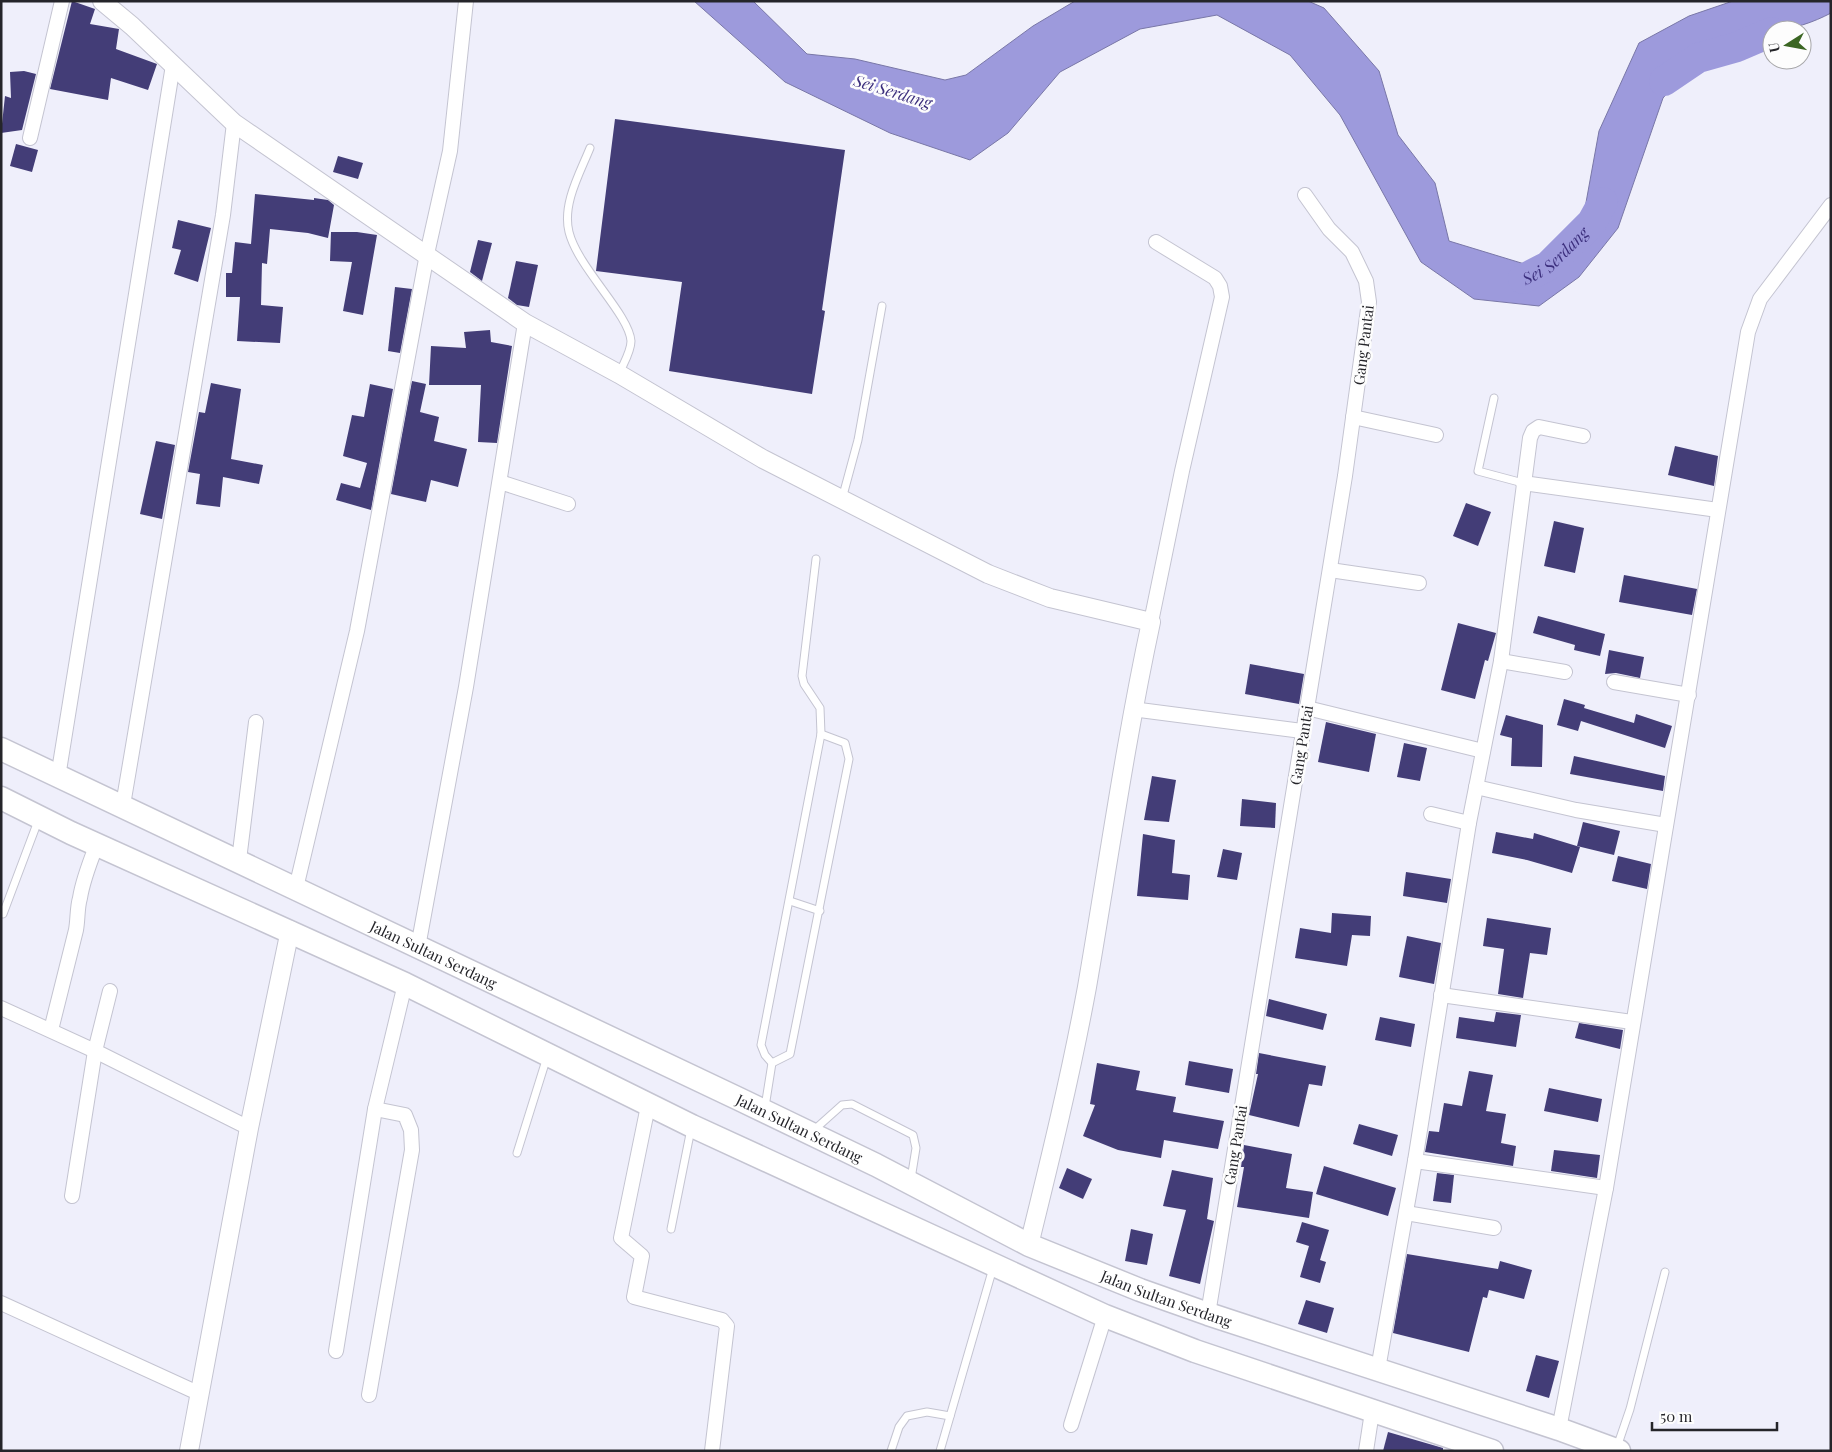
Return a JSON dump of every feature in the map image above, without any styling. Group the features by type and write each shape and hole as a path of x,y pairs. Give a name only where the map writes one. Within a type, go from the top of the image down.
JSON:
{"highway":[{"name":"Jalan Sultan Serdang","path":"1,749 239,860 811,1134 1029,1245 1140,1290 1208,1314 1559,1428 1618,1450"},
{"path":"1,798 97,844 290,930 405,984 648,1106 1105,1316 1180,1346 1492,1451"}],"street":[{"path":"30,138 62,1"},
{"path":"102,1 234,123 525,323 619,374 764,459 988,574 1050,598 1151,622"},
{"path":"296,888 357,631 427,254 450,151 466,1"},
{"path":"58,777 173,65"},
{"path":"123,805 223,215 234,123"},
{"name":"Gang Pantai","path":"1208,1314 1302,731 1330,570 1369,302 1368,289 1352,252 1329,230 1305,195"},
{"path":"1559,1428 1606,1188 1632,1022 1748,332 1754,311 1760,299 1831,205"},
{"path":"1029,1245 1063,1105 1087,988 1132,709 1222,297 1220,286 1215,278 1156,242"},
{"path":"418,946 466,687 525,323"},
{"path":"1353,417 1436,435"},
{"path":"1378,1369 1415,1161 1469,823 1501,661 1530,438 1534,429 1539,427 1583,436"},
{"path":"500,482 568,504"},
{"path":"1523,483 1718,510"},
{"path":"1330,570 1419,582"},
{"path":"1501,661 1565,672"},
{"path":"1614,682 1688,695"},
{"path":"1307,708 1483,751"},
{"path":"1132,709 1302,731"},
{"path":"239,860 256,722"},
{"path":"1476,787 1576,810 1666,825"},
{"path":"1431,814 1469,823"},
{"path":"51,1030 80,914 79,901 84,878 97,844"},
{"path":"189,1451 198,1393 249,1128 290,930"},
{"path":"336,1351 375,1109 405,984"},
{"path":"72,1196 95,1051 110,990"},
{"path":"1442,994 1632,1022"},
{"path":"1,1008 95,1051 249,1128"},
{"path":"648,1106 621,1238 642,1256 634,1297 722,1320 727,1326 712,1451"},
{"path":"370,1395 412,1150 411,1130 405,1115 375,1109"},
{"path":"1415,1161 1606,1188"},
{"path":"1406,1213 1494,1228"},
{"path":"1,1303 198,1393"},
{"path":"1071,1425 1105,1316"},
{"path":"1366,1451 1372,1412"}],"lane":[{"path":"590,148 570,198 568,231 587,271 626,324 631,343 619,374"},
{"path":"842,500 858,440 882,306"},
{"path":"1494,398 1478,471 1523,483"},
{"path":"772,1063 765,1055 761,1045 821,734 820,708 804,684 802,676 816,559"},
{"path":"772,1063 790,1054 849,759 845,743 821,734"},
{"path":"3,914 39,817"},
{"path":"790,901 820,911"},
{"path":"517,1152 547,1055"},
{"path":"764,1112 772,1063"},
{"path":"811,1134 842,1105 852,1104 914,1135 916,1148 910,1183"},
{"path":"671,1229 692,1126"},
{"path":"940,1451 994,1265"},
{"path":"1618,1450 1665,1272"},
{"path":"891,1451 899,1427 907,1416 927,1412 950,1416"}],"water":[{"path":"694,1 753,1 807,54 855,59 945,80 966,75 1033,26 1075,1 1308,1 1324,8 1379,71 1398,135 1435,183 1449,241 1541,269 1579,241 1599,131 1639,43 1689,16 1733,1 1831,1 1831,13 1812,21 1762,20 1762,36 1701,54 1663,98 1618,228 1579,277 1539,306 1474,299 1421,262 1340,115 1290,55 1217,15 1140,29 1060,72 1008,133 970,160 890,133 785,82"}],"building":[{"path":"72,1 95,9 90,24 119,29 116,49 157,64 148,90 111,78 108,100 50,89"},
{"path":"24,71 36,74 22,130 1,133 5,96 11,98 10,72"},
{"path":"615,119 845,150 822,310 825,311 812,394 669,371 682,282 596,271"},
{"path":"16,144 38,150 32,172 10,166"},
{"path":"338,156 363,163 358,179 333,172"},
{"path":"255,194 314,200 314,198 328,200 334,205 328,238 308,233 270,229 267,264 262,263 261,305 283,307 280,343 237,341 240,297 226,297 226,273 232,273 235,242 251,244"},
{"path":"178,220 211,228 198,282 174,274 181,250 172,248"},
{"path":"331,232 357,232 377,235 363,315 343,311 352,262 330,261"},
{"path":"478,240 492,243 482,281 470,272"},
{"path":"516,261 538,265 529,307 517,305 508,298"},
{"path":"395,287 412,289 400,353 388,351"},
{"path":"490,330 491,342 512,346 497,443 478,442 481,385 429,385 431,346 466,348 464,332"},
{"path":"412,381 426,384 420,412 439,417 434,441 467,449 458,487 431,480 426,502 391,494"},
{"path":"211,383 241,389 231,459 263,465 259,484 223,477 220,507 196,504 200,474 188,472 199,412 205,413"},
{"path":"370,384 393,389 371,510 336,500 341,483 360,488 367,463 343,456 352,415 364,417"},
{"path":"156,441 175,445 162,519 140,514"},
{"path":"1675,446 1718,456 1714,486 1668,475"},
{"path":"1466,503 1491,512 1478,546 1453,536"},
{"path":"1554,521 1584,528 1575,573 1544,566"},
{"path":"1624,575 1697,589 1692,615 1619,602"},
{"path":"1538,616 1605,634 1600,656 1574,650 1575,645 1533,633"},
{"path":"1458,623 1496,633 1488,661 1485,660 1475,699 1441,690"},
{"path":"1609,650 1644,657 1640,678 1616,673 1605,674"},
{"path":"1250,664 1304,674 1299,704 1245,694"},
{"path":"1564,699 1585,705 1584,708 1634,723 1636,714 1672,726 1665,748 1581,721 1578,731 1557,725"},
{"path":"1506,715 1543,725 1542,767 1511,766 1512,738 1500,735"},
{"path":"1326,722 1376,734 1369,772 1318,762"},
{"path":"1404,743 1427,748 1420,781 1397,777"},
{"path":"1574,756 1665,776 1663,791 1570,774"},
{"path":"1152,776 1176,780 1169,822 1144,820"},
{"path":"1242,799 1276,803 1275,828 1240,826"},
{"path":"1583,822 1620,831 1614,855 1577,846"},
{"path":"1496,832 1533,839 1534,833 1580,847 1572,873 1527,860 1492,853"},
{"path":"1143,834 1175,840 1172,873 1190,875 1188,900 1137,896"},
{"path":"1223,849 1242,853 1237,880 1217,877"},
{"path":"1618,856 1651,864 1647,889 1612,881"},
{"path":"1406,872 1451,879 1447,903 1403,896"},
{"path":"1332,913 1371,916 1370,936 1352,935 1347,966 1295,958 1300,928 1331,933"},
{"path":"1487,918 1551,928 1547,955 1530,953 1523,998 1498,994 1504,949 1483,946"},
{"path":"1407,936 1441,943 1434,984 1399,977"},
{"path":"1269,999 1327,1014 1323,1030 1266,1016"},
{"path":"1496,1012 1521,1015 1516,1047 1456,1038 1459,1017 1494,1022"},
{"path":"1380,1017 1415,1024 1411,1047 1375,1040"},
{"path":"1579,1023 1623,1030 1620,1049 1575,1038"},
{"path":"1259,1053 1326,1066 1322,1086 1309,1084 1299,1127 1249,1115 1258,1074 1256,1074"},
{"path":"1189,1061 1233,1069 1229,1093 1185,1085"},
{"path":"1097,1063 1140,1071 1136,1090 1176,1097 1173,1112 1224,1121 1218,1149 1164,1140 1161,1158 1118,1150 1083,1136 1095,1105 1090,1104"},
{"path":"1469,1071 1493,1075 1486,1111 1506,1114 1501,1143 1516,1146 1513,1166 1425,1152 1429,1131 1439,1132 1444,1103 1462,1106"},
{"path":"1549,1088 1602,1099 1598,1122 1544,1111"},
{"path":"1359,1124 1398,1135 1392,1156 1353,1144"},
{"path":"1244,1145 1292,1154 1286,1188 1313,1192 1309,1218 1237,1207 1244,1167 1241,1167"},
{"path":"1554,1150 1600,1155 1597,1178 1551,1171"},
{"path":"1324,1166 1396,1188 1388,1216 1316,1194"},
{"path":"1067,1168 1092,1179 1083,1199 1059,1188"},
{"path":"1172,1170 1213,1178 1207,1219 1214,1221 1200,1284 1169,1276 1186,1210 1163,1206"},
{"path":"1437,1173 1454,1175 1451,1203 1433,1201"},
{"path":"1302,1222 1329,1230 1320,1260 1326,1262 1320,1283 1300,1277 1309,1246 1296,1242"},
{"path":"1131,1229 1153,1234 1147,1265 1125,1261"},
{"path":"1407,1254 1498,1269 1500,1261 1532,1270 1524,1299 1489,1290 1487,1298 1483,1297 1469,1352 1393,1333"},
{"path":"1306,1300 1334,1308 1327,1333 1298,1324"},
{"path":"1536,1355 1559,1361 1549,1398 1526,1391"},
{"path":"1388,1432 1443,1448 1443,1451 1383,1451"}],"waterway":[{"name":"Sei Serdang","path":"1664,81 1698,58 1737,47 1762,36"},
{"name":"Sei Serdang","path":"1523,279 1548,266 1592,222 1603,202"}]}
